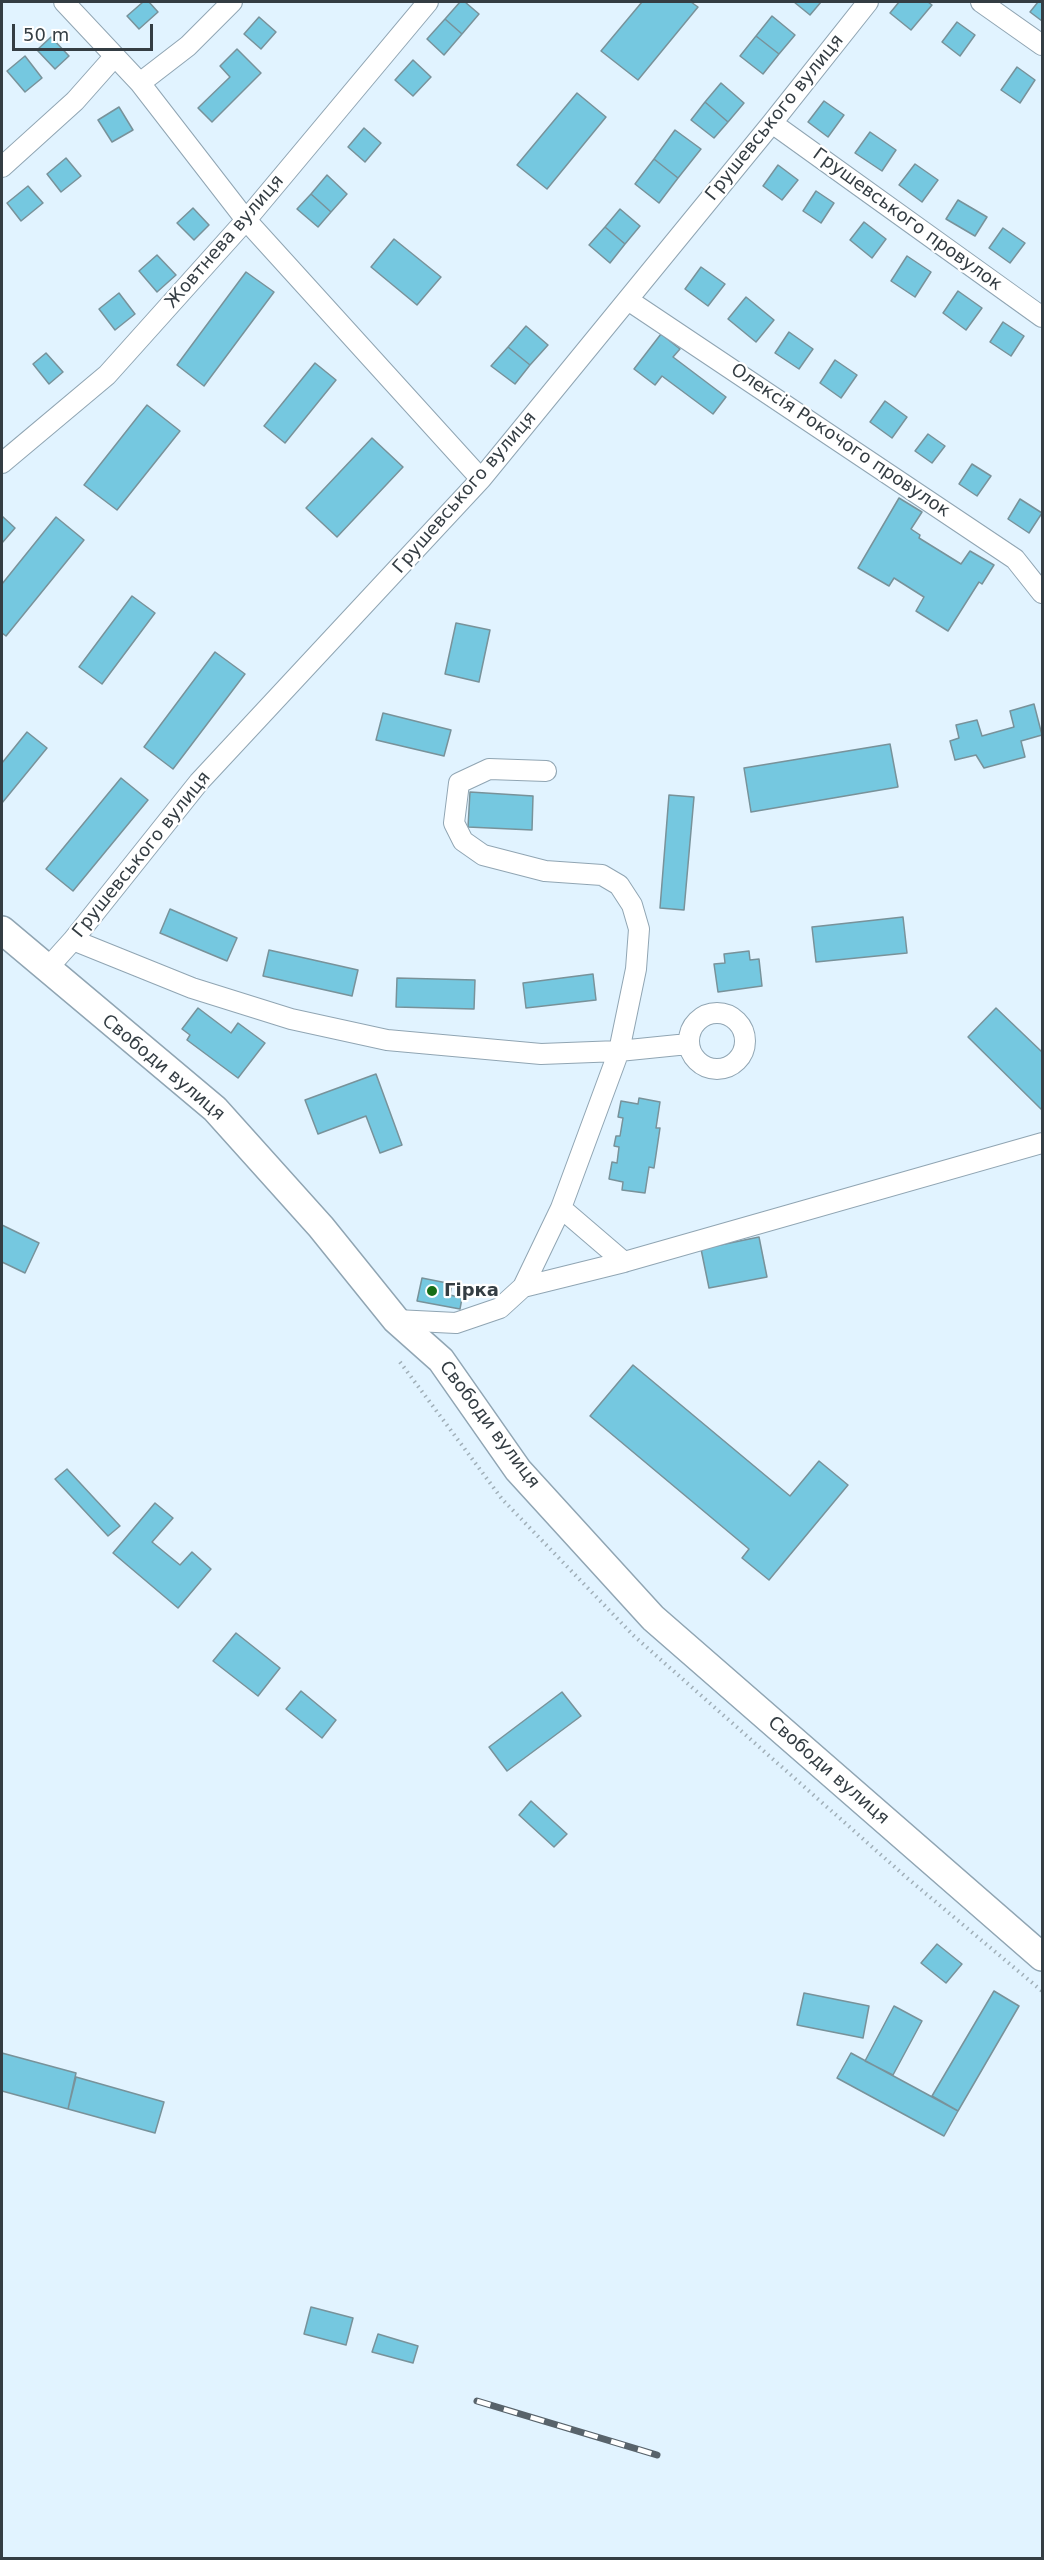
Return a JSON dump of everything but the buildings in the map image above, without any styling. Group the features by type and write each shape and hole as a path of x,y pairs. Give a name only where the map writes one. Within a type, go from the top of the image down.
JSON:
{"main road":[{"name":"Свободи вулиця","path":"2,930 46,970 215,1109 321,1227 396,1320 441,1360 518,1470 653,1618 1042,1957"}],"street":[{"path":"64,2 140,83 246,220 481,479"},
{"path":"140,83 188,46 232,2"},
{"name":"Жовтнева вулиця","path":"2,463 107,375 246,220 428,2"},
{"name":"Грушевського вулиця","path":"46,970 73,940 199,782 481,479 868,2"},
{"path":"981,2 1042,45"},
{"path":"2,167 75,101 114,57"},
{"name":"Грушевського провулок","path":"772,123 1042,317"},
{"name":"Олексія Рокочого провулок","path":"628,300 1015,559 1042,593"},
{"path":"396,1320 456,1323 500,1308 523,1287 561,1208 619,1051 636,969 639,929 632,905 619,885 602,875 545,871 483,855 463,841 454,823 459,783 489,769 546,771"},
{"path":"73,940 192,988 291,1019 387,1040 542,1054 619,1051 688,1044"},
{"path":"523,1287 624,1262 1042,1143"},
{"path":"561,1208 624,1262"}],"railway":[{"path":"477,2401 657,2455"}],"place":[{"name":"Гірка","path":"432,1291"}]}
